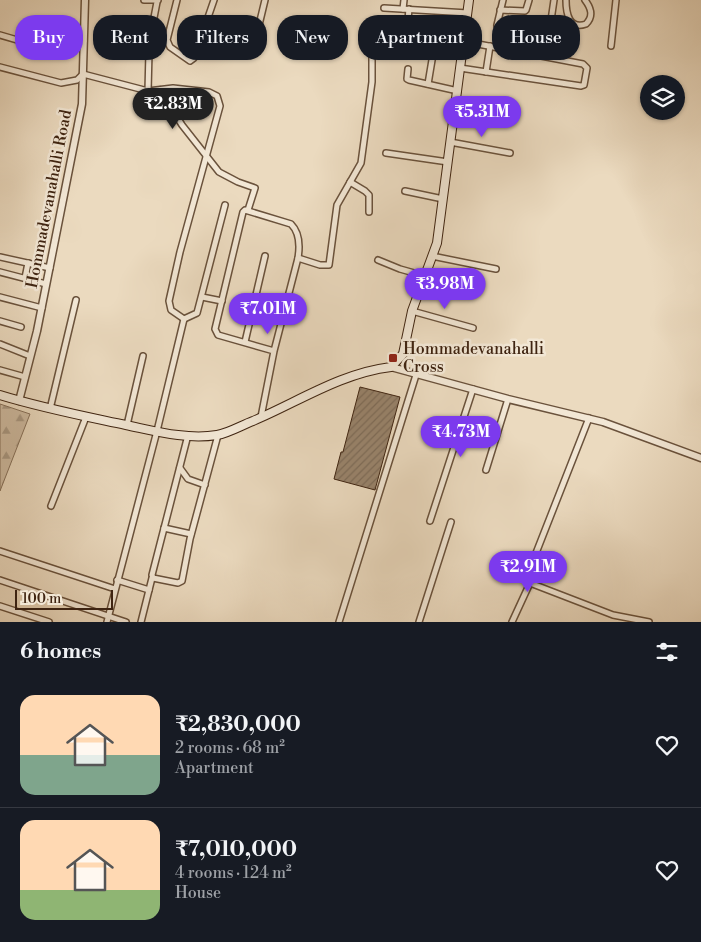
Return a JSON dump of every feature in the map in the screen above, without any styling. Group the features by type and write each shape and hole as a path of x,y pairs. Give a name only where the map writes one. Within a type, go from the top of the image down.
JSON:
{"main road":[{"path":"468,13 469,0"},
{"path":"0,396 50,410 157,432 218,435 347,378 372,370 391,368 403,354 412,311 437,243 461,60"}],"street":[{"name":"Hommadevanahalli Road","path":"19,401 42,308 82,104 85,0"},
{"path":"144,0 158,1 155,15"},
{"path":"178,0 167,40 170,47 190,61 194,58 214,0"},
{"path":"261,15 265,0"},
{"path":"298,258 320,265 329,265 337,204 361,163 372,88 372,44 377,36 384,32 407,30 404,0"},
{"path":"499,15 503,0"},
{"path":"500,10 525,12 529,0"},
{"path":"552,15 554,0"},
{"path":"566,0 568,18 572,23 581,26 586,24 591,16 591,10 585,0"},
{"path":"611,46 616,0"},
{"path":"384,8 468,13"},
{"path":"0,34 31,44 46,46 84,41"},
{"path":"460,68 584,85 587,68 584,64 482,45"},
{"path":"486,72 490,46"},
{"path":"148,91 149,60"},
{"path":"428,84 432,60"},
{"path":"0,67 61,83 78,80 83,74 148,91 173,88 209,92 219,98 220,106 180,252 169,301 171,310 184,319"},
{"path":"408,69 407,79 458,90"},
{"path":"160,90 182,125 219,172 255,188 248,210"},
{"path":"450,142 510,154"},
{"path":"386,153 448,162"},
{"path":"350,182 365,191 369,196 369,212"},
{"path":"405,191 443,199"},
{"path":"184,319 198,313 225,205"},
{"path":"261,417 274,350 300,250 298,236 290,224 248,210 243,212 215,329 218,335 274,350"},
{"path":"245,342 265,256"},
{"path":"432,256 496,269"},
{"path":"0,257 50,268"},
{"path":"378,260 400,270 425,276"},
{"path":"25,278 28,263"},
{"path":"0,272 46,284"},
{"path":"0,297 42,308"},
{"path":"202,297 222,301"},
{"path":"50,410 76,300"},
{"path":"412,311 473,328"},
{"path":"108,620 184,319"},
{"path":"0,321 21,327"},
{"path":"0,344 30,356"},
{"path":"127,425 142,356"},
{"path":"391,368 604,422 701,458"},
{"path":"0,370 25,377"},
{"path":"339,622 416,375"},
{"path":"430,522 473,389"},
{"path":"486,470 508,399"},
{"path":"51,506 86,417"},
{"path":"589,418 527,576 530,583 613,616 649,622"},
{"path":"141,622 188,435"},
{"path":"152,578 180,582 218,435"},
{"path":"180,468 188,479 205,485"},
{"path":"419,622 451,522"},
{"path":"164,528 191,534"},
{"path":"0,551 115,589"},
{"path":"0,580 108,620 126,622"},
{"path":"117,580 149,590"},
{"path":"512,622 530,583"},
{"path":"0,606 50,622"}],"green space":[{"path":"0,404 30,414 0,491"}],"building":[{"path":"360,387 400,397 375,490 334,479"}],"place":[{"name":"Hommadevanahalli Cross","path":"393,358"}]}
